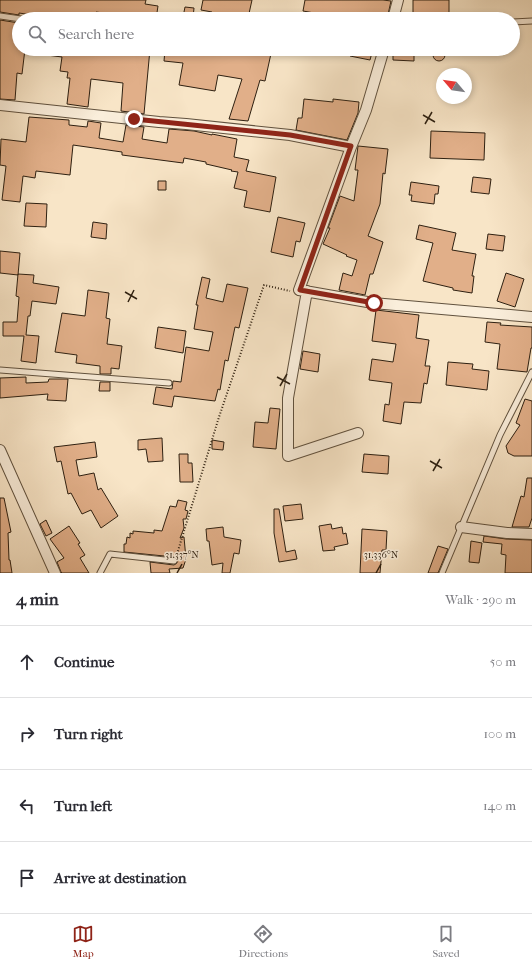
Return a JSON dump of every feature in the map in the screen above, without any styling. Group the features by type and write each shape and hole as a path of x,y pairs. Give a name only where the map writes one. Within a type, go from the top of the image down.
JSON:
{"street":[{"path":"395,12 398,0"},
{"path":"358,433 288,456 288,398 303,291 351,146 366,110 382,56"},
{"path":"0,106 290,135 351,146"},
{"path":"303,291 374,303 532,317"},
{"path":"0,450 55,573"},
{"path":"461,528 532,534"}],"lane":[{"path":"0,16 12,18"},
{"path":"520,22 532,21"},
{"path":"0,370 169,383"},
{"path":"442,573 500,435 531,376"},
{"path":"100,573 110,554 174,561"}],"path":[{"path":"174,561 264,285 298,292 303,291"}],"building":[{"path":"0,0 146,0 145,4 158,6 157,12 12,12 12,14 0,12"},
{"path":"203,0 252,0 249,12 212,12 201,10"},
{"path":"305,0 391,1 389,12 303,11"},
{"path":"413,0 449,0 449,12 413,12"},
{"path":"185,7 194,8 194,12 184,12"},
{"path":"0,20 12,22 12,56 24,56 22,74 17,73 15,100 0,99"},
{"path":"54,56 149,56 144,114 121,111 123,83 91,79 88,107 67,104 70,78 67,78 68,72 60,71 62,57"},
{"path":"164,56 270,56 265,81 260,80 248,121 229,119 242,79 218,75 215,91 179,85 183,63 164,61"},
{"path":"350,56 371,56 370,60"},
{"path":"393,56 414,56 414,61 393,60"},
{"path":"445,56 441,61 437,61 433,57"},
{"path":"304,99 333,102 333,99 359,102 358,113 347,140 296,130 298,118 302,118"},
{"path":"29,117 69,120 69,125 87,127 88,121 101,123 99,138 123,142 126,125 144,127 142,139 167,143 169,129 194,131 237,139 234,157 249,160 246,171 276,177 270,212 244,207 247,191 234,188 238,172 206,164 206,162 184,158 183,163 122,155 122,152 73,145 70,175 36,171 35,178 23,176 20,202 2,200 6,166 0,165 1,139 26,142"},
{"path":"431,131 485,133 484,160 430,158"},
{"path":"358,146 388,149 385,174 383,173 380,204 368,236 383,242 373,274 370,274 365,295 339,290 343,273 352,276 357,260 323,244 330,228 328,228 340,196 354,201 358,170 355,170"},
{"path":"473,177 491,179 489,194 471,192"},
{"path":"158,181 166,181 166,190 158,190"},
{"path":"411,182 439,186 438,194 435,194 434,204 411,201 412,195 409,195"},
{"path":"26,203 47,204 46,227 24,226"},
{"path":"278,217 305,223 300,242 296,241 293,257 271,252"},
{"path":"93,222 107,224 106,239 91,237"},
{"path":"419,225 456,233 452,250 476,254 472,276 474,276 472,293 453,290 453,288 423,281 433,243 416,239"},
{"path":"488,234 505,236 503,251 486,249"},
{"path":"0,251 20,253 18,275 0,273"},
{"path":"506,273 524,279 515,307 497,301"},
{"path":"18,274 34,275 33,283 59,287 56,304 32,301 30,316 28,316 26,335 39,336 36,363 21,361 24,336 3,336 3,322 17,322 19,297 16,296"},
{"path":"202,277 210,279 206,298 223,302 227,284 248,288 239,328 235,327 228,361 225,360 220,390 218,389 215,401 174,396 172,407 153,404 156,387 172,389 173,381 181,382 186,347 209,351 213,332 194,329 198,305 196,305"},
{"path":"88,290 109,293 106,318 110,319 107,344 122,346 119,369 111,368 111,374 100,374 100,366 76,363 77,355 55,352 62,313 85,316"},
{"path":"376,310 419,315 416,338 429,340 425,366 430,366 427,384 424,383 421,403 404,402 401,424 383,421 385,404 389,405 392,383 369,380 372,359 393,362 396,344 372,341"},
{"path":"487,322 501,323 500,325 532,327 532,348 527,372 497,369 500,344 485,342"},
{"path":"158,327 186,331 183,353 155,348"},
{"path":"303,351 320,354 318,372 300,369"},
{"path":"448,362 473,364 472,369 489,371 487,390 446,385"},
{"path":"26,377 26,383 48,382 49,379 68,379 66,401 47,400 48,394 0,398 0,378"},
{"path":"100,382 110,382 110,391 99,391"},
{"path":"525,399 532,401 532,456 514,456 508,453 506,446 520,425 516,423"},
{"path":"270,408 280,409 276,449 253,447 255,422 268,423"},
{"path":"162,438 163,461 148,462 146,449 138,450 138,440"},
{"path":"212,440 224,442 223,450 212,449"},
{"path":"95,442 97,457 76,460 79,476 94,473 98,490 101,488 118,516 101,528 91,510 82,514 71,493 68,494 61,461 57,462 54,447"},
{"path":"179,454 188,454 188,463 192,463 193,482 180,482"},
{"path":"364,454 389,456 388,474 362,472"},
{"path":"527,478 532,478 532,518 529,527 512,527 521,496 524,497"},
{"path":"0,498 4,498 11,532 8,533 9,560 12,573 0,573"},
{"path":"178,500 187,502 185,510 188,511 186,519 183,519 184,528 180,538 184,537 186,559 183,568 169,569 170,573 151,573 150,562 174,565 177,563 177,559 174,557 124,552 124,544 126,544 127,537 130,538 130,533 133,534 133,531 154,533 154,530 162,531 170,506 176,507"},
{"path":"301,504 303,519 285,521 283,506"},
{"path":"274,509 279,509 286,552 295,550 297,559 279,562 274,533"},
{"path":"46,520 52,533 46,536 40,524"},
{"path":"331,524 332,529 342,527 343,534 346,533 348,544 334,547 335,550 323,551 319,526"},
{"path":"69,526 80,543 78,544 85,555 80,558 89,573 61,572 57,562 64,558 50,539"},
{"path":"223,527 224,537 241,540 239,554 234,553 230,573 222,573 223,563 212,565 209,541 207,541 206,529"},
{"path":"362,529 387,531 386,550 382,550 380,573 360,573"},
{"path":"484,536 532,540 532,573 505,573 506,555 501,554 502,544 483,542"},
{"path":"471,541 482,543 479,563 469,562"},
{"path":"438,546 448,549 438,573 428,573"}],"route":[{"path":"134,119 290,135 351,146 300,290 374,303"}]}
